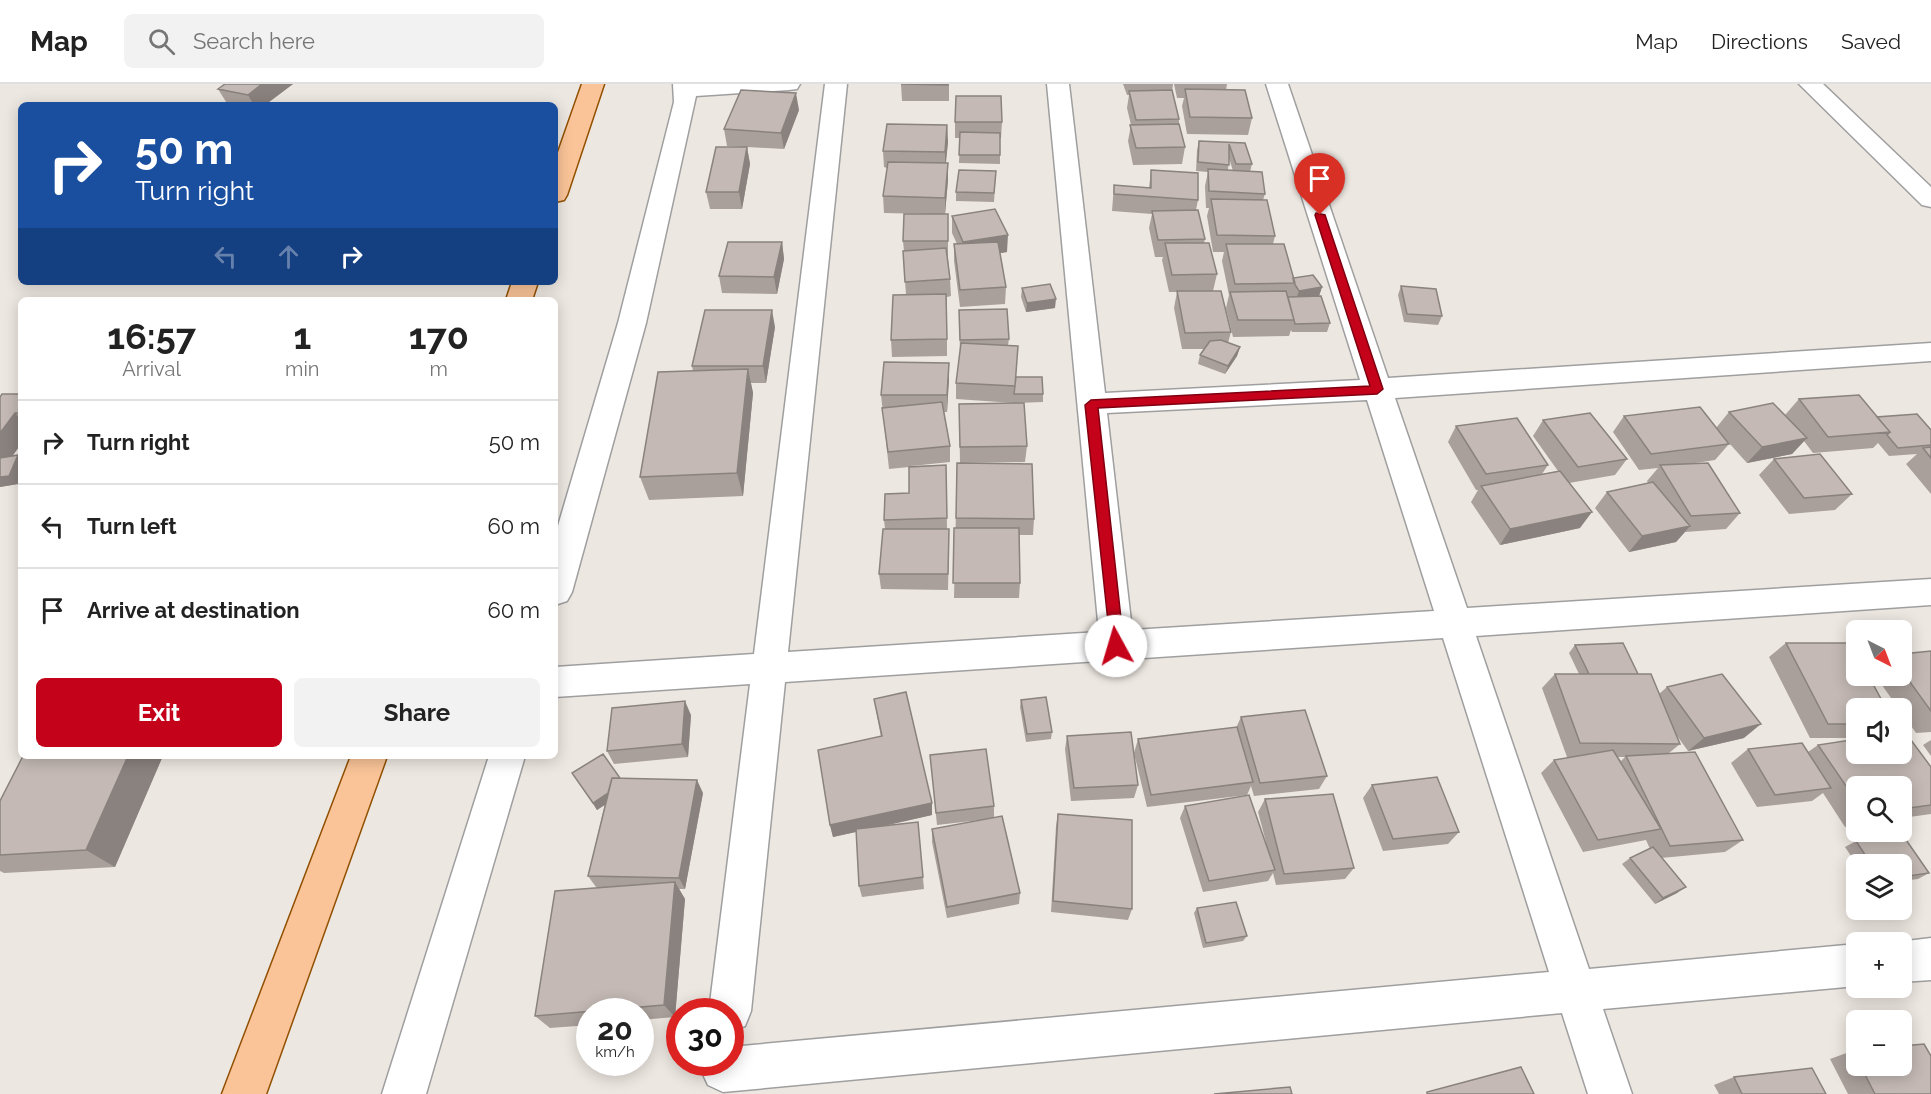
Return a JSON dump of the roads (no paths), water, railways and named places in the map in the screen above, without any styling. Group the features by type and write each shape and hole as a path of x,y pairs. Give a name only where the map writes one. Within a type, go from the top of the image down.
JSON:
{"main road":[{"path":"558,186 593,84"},
{"path":"244,1094 368,759"}],"street":[{"path":"558,582 632,323 685,102 684,87 789,84"},
{"path":"731,998 836,84"},
{"path":"1058,84 1116,646"},
{"path":"1277,84 1610,1094"},
{"path":"1810,84 1931,200"},
{"path":"1091,405 1377,389 1931,352"},
{"path":"558,682 1931,592"},
{"path":"404,1094 506,759"},
{"path":"1912,960 1931,959"},
{"path":"744,1073 1576,990 1846,966"}]}
